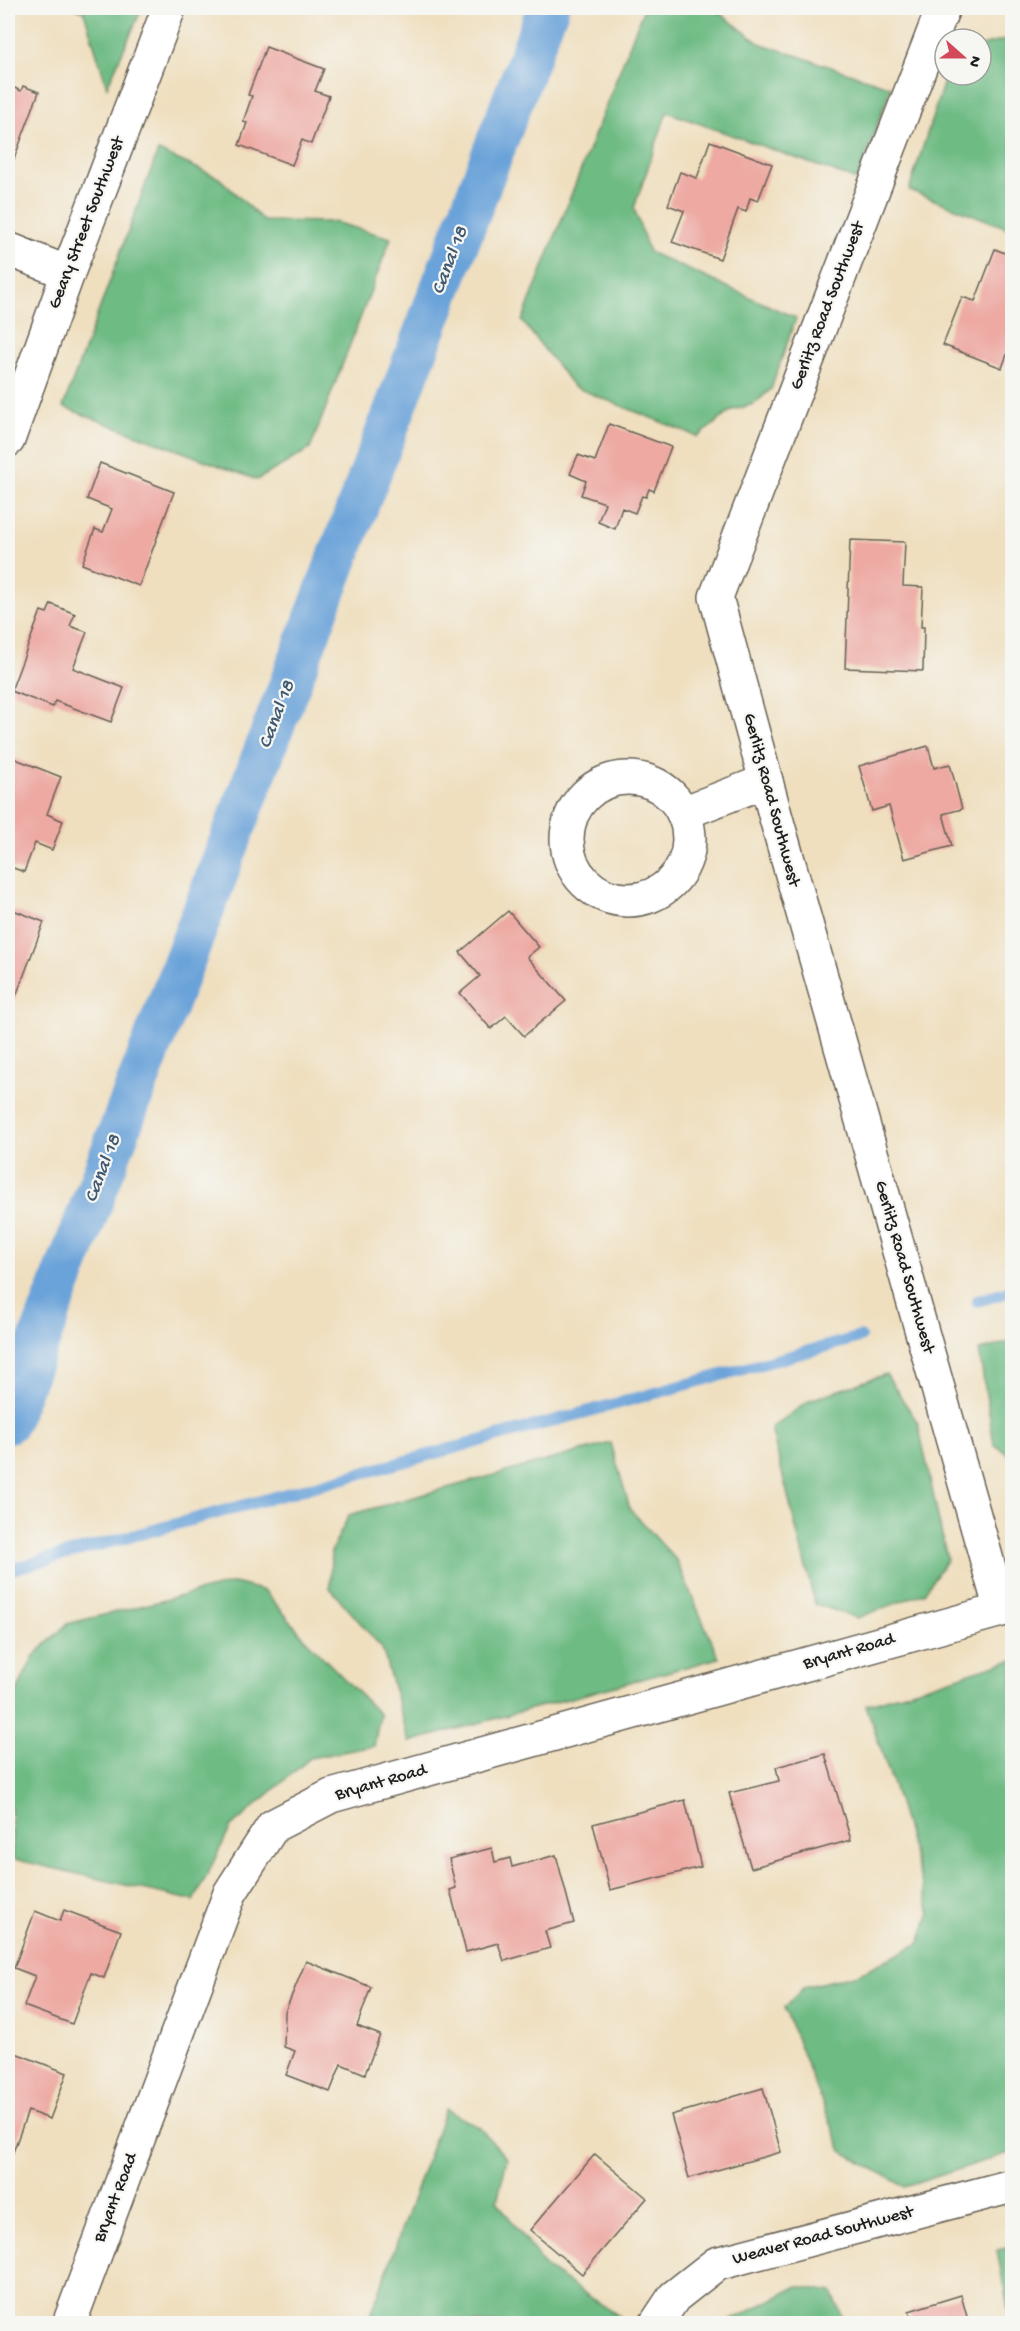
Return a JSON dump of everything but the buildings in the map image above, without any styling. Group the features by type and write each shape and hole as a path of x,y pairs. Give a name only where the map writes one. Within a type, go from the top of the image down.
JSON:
{"street":[{"name":"Geary Street Southwest","path":"8,440 68,273 169,8"},
{"name":"Gerlitz Road Southwest","path":"944,8 716,597 765,780 1007,1608"},
{"path":"8,249 68,273"},
{"path":"683,813 765,780"},
{"name":"Bryant Road","path":"69,2324 230,1893 273,1826 331,1796 1007,1608"},
{"name":"Weaver Road Southwest","path":"656,2324 674,2297 716,2264 1012,2186"}],"green space":[{"path":"74,8 142,8 107,87 84,12"},
{"path":"644,8 713,8 759,43 891,87 857,180 667,112 634,208 649,252 796,318 771,389 754,404 732,410 698,437 574,387 522,321"},
{"path":"1012,38 1012,230 909,190 942,87 993,87 993,43"},
{"path":"158,151 219,178 264,221 334,222 391,238 310,449 257,480 63,407"},
{"path":"1012,1341 1012,1457 994,1444 979,1351"},
{"path":"886,1374 918,1423 947,1559 924,1593 857,1618 815,1604 771,1428 810,1400"},
{"path":"611,1443 630,1509 676,1560 719,1658 409,1742 382,1648 330,1588 331,1552 349,1515"},
{"path":"234,1583 265,1591 307,1641 380,1715 374,1746 310,1758 231,1827 194,1901 13,1859 11,1808 8,1802 8,1711 33,1657 67,1624"},
{"path":"1012,1660 1012,2152 905,2187 842,2151 784,2008 804,1987 858,1974 920,1943 930,1912 898,1800 866,1705"},
{"path":"445,2109 479,2127 507,2159 497,2201 546,2268 630,2323 368,2323"},
{"path":"1012,2247 1012,2323 1011,2324 997,2250"},
{"path":"798,2286 832,2292 845,2323 726,2323"}],"waterway":[{"name":"Canal 18","path":"8,1422 548,8"},
{"path":"977,1301 1012,1291"},
{"path":"8,1570 860,1337"}]}
